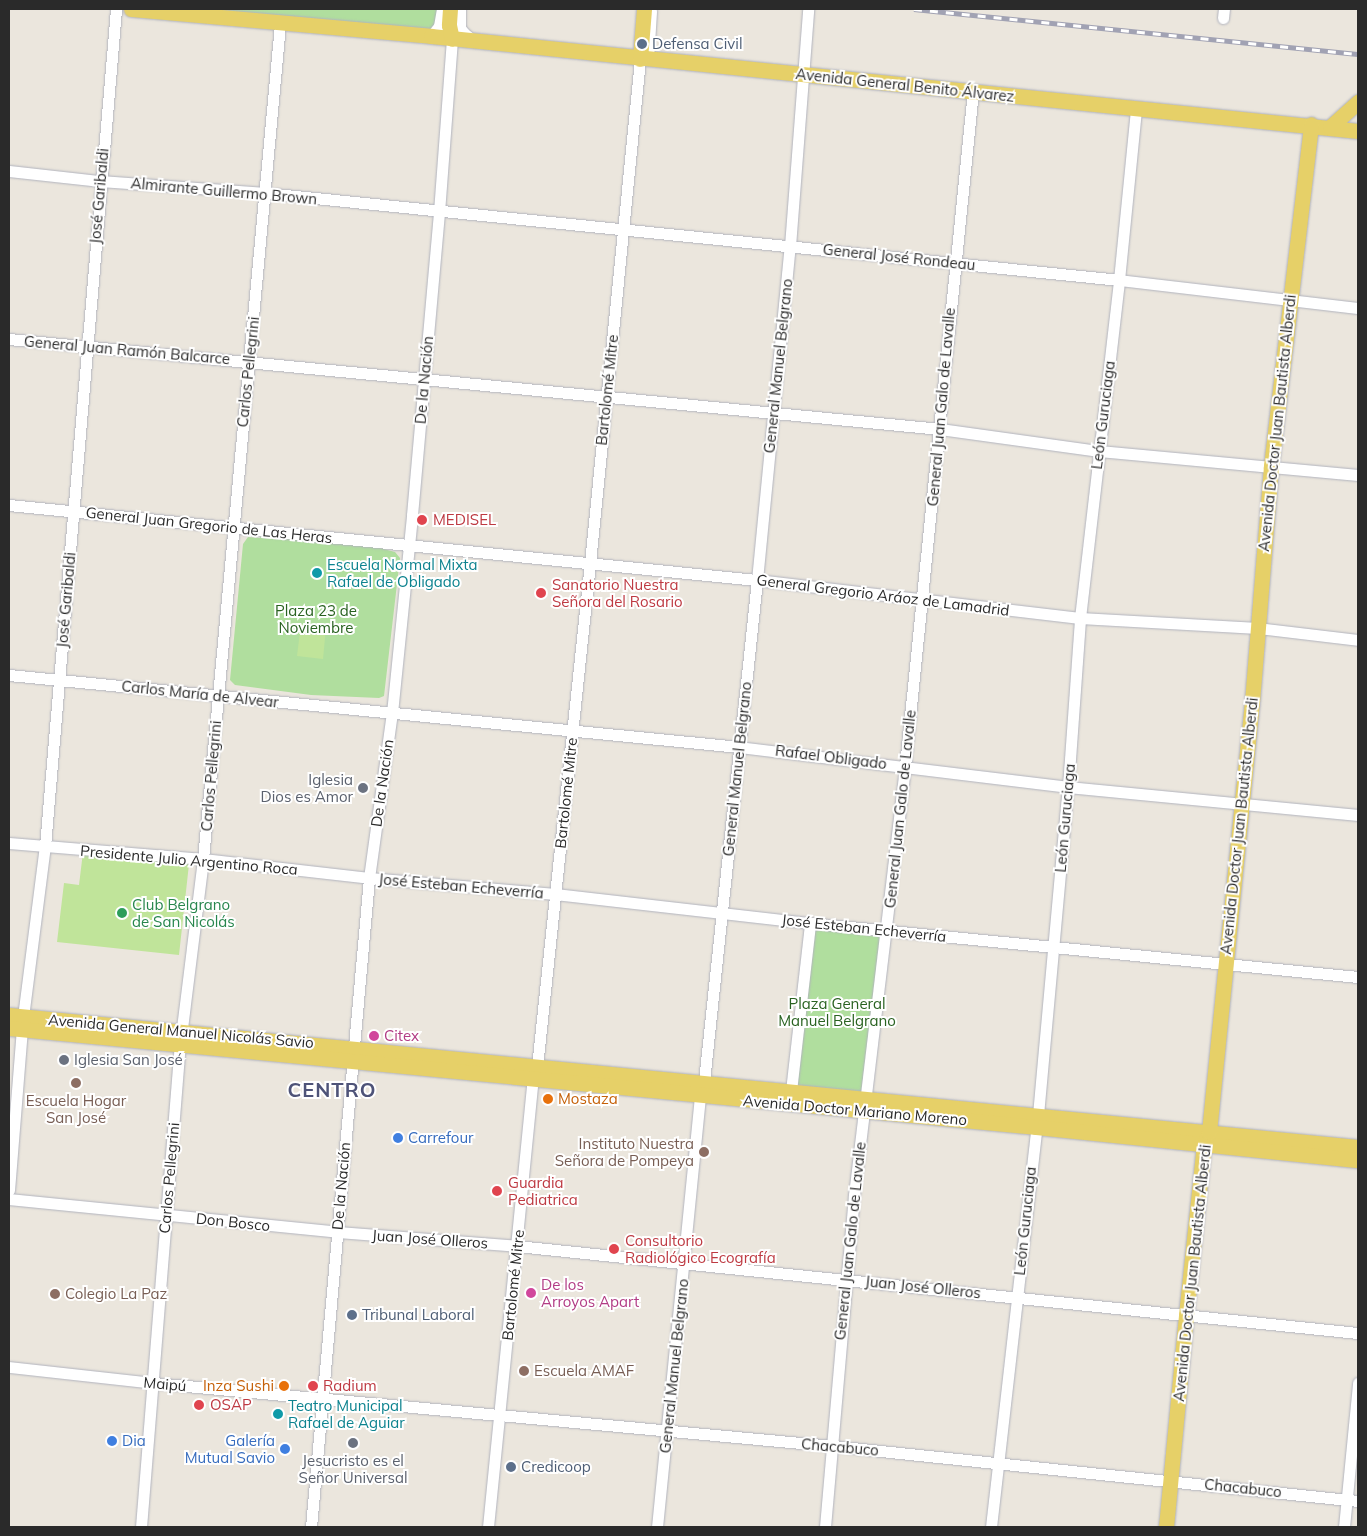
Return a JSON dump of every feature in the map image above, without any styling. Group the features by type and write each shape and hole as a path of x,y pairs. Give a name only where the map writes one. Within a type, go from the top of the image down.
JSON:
{"main road":[{"name":"Avenida General Benito Álvarez","path":"132,9 280,24 431,36 641,59 1311,124 1358,131"},
{"path":"450,9 449,25 452,39"},
{"path":"641,59 644,9"},
{"path":"1330,127 1358,102"},
{"name":"Avenida Doctor Juan Bautista Alberdi","path":"1166,1527 1186,1315 1242,803 1271,466 1311,124"},
{"name":"Avenida General Manuel Nicolás Savio","path":"16,1022 353,1054"},
{"name":"Avenida Doctor Mariano Moreno","path":"353,1054 1206,1138 1358,1160"},
{"name":"Avenida Doctor Mariano Moreno","path":"702,1088 791,1091 865,1105"},
{"name":"Avenida Doctor Mariano Moreno","path":"1206,1138 1358,1146"}],"street":[{"name":"José Garibaldi","path":"9,1190 16,1022 45,846 85,348 116,9"},
{"path":"431,36 440,26 442,9"},
{"path":"460,9 460,28 476,42"},
{"path":"638,9 641,59"},
{"path":"641,59 651,9"},
{"name":"General Manuel Belgrano","path":"657,1527 757,580 790,246 808,10"},
{"name":"Carlos Pellegrini","path":"141,1527 154,1383 165,1214 181,1037 203,859 266,193 280,24"},
{"name":"De la Nación","path":"311,1527 369,878 392,713 424,379 452,39"},
{"name":"Bartolomé Mitre","path":"488,1527 590,563 622,230 641,59"},
{"name":"General Juan Galo de Lavalle","path":"825,1527 845,1279 906,766 973,91"},
{"name":"León Guruciaga","path":"992,1527 1037,1121 1054,947 1080,618 1119,280 1136,108"},
{"name":"Almirante Guillermo Brown","path":"9,171 100,181 266,193 439,212"},
{"name":"General José Rondeau","path":"439,212 1119,280 1358,308"},
{"name":"General Juan Ramón Balcarce","path":"9,339 85,348 249,361 940,428 1099,451 1358,475"},
{"name":"General Juan Gregorio de Las Heras","path":"9,505 408,545"},
{"name":"General Gregorio Aráoz de Lamadrid","path":"408,545 757,580 1080,618 1258,628 1358,640"},
{"name":"Carlos María de Alvear","path":"9,675 392,713"},
{"name":"Rafael Obligado","path":"392,713 739,747 1068,787 1358,815"},
{"name":"Presidente Julio Argentino Roca","path":"9,843 203,859 369,878"},
{"name":"José Esteban Echeverría","path":"369,878 555,894 887,931 1358,977"},
{"path":"791,1091 810,923"},
{"name":"Don Bosco","path":"9,1199 337,1232"},
{"name":"Juan José Olleros","path":"337,1232 517,1246 1358,1333"},
{"name":"Maipú","path":"9,1366 154,1383 322,1398"},
{"path":"1344,1527 1358,1383"},
{"name":"Chacabuco","path":"322,1398 833,1446 1358,1501"}],"green space":[{"path":"131,9 450,9 452,39"},
{"name":"Plaza 23 de Noviembre","path":"261,536 380,548 395,552 400,558 384,696 379,698 311,695 235,685 230,680 243,544 248,537 260,538"},
{"path":"301,624 326,627 323,659 297,656"},
{"name":"Club Belgrano de San Nicolás","path":"83,852 189,864 179,955 57,942 64,883 79,885"},
{"name":"Plaza General Manuel Belgrano","path":"814,929 881,937 861,1094 794,1086"}],"railway":[{"path":"914,9 1358,54"}],"place":[{"name":"Defensa Civil","path":"642,44"},
{"name":"MEDISEL","path":"422,520"},
{"name":"Escuela Normal Mixta Rafael de Obligado","path":"317,573"},
{"name":"Sanatorio Nuestra Señora del Rosario","path":"541,593"},
{"name":"Iglesia Dios es Amor","path":"363,788"},
{"name":"Club Belgrano de San Nicolás","path":"122,913"},
{"name":"Citex","path":"374,1036"},
{"name":"Iglesia San José","path":"64,1060"},
{"name":"Escuela Hogar San José","path":"76,1083"},
{"name":"Mostaza","path":"548,1099"},
{"name":"Carrefour","path":"398,1138"},
{"name":"Instituto Nuestra Señora de Pompeya","path":"704,1152"},
{"name":"Guardia Pediatrica","path":"497,1191"},
{"name":"Consultorio Radiológico Ecografía","path":"614,1249"},
{"name":"De los Arroyos Apart","path":"531,1293"},
{"name":"Colegio La Paz","path":"55,1294"},
{"name":"Tribunal Laboral","path":"352,1315"},
{"name":"Escuela AMAF","path":"524,1371"},
{"name":"Inza Sushi","path":"284,1386"},
{"name":"Radium","path":"313,1386"},
{"name":"OSAP","path":"199,1405"},
{"name":"Teatro Municipal Rafael de Aguiar","path":"278,1414"},
{"name":"Dia","path":"112,1441"},
{"name":"Jesucristo es el Señor Universal","path":"353,1443"},
{"name":"Galería Mutual Savio","path":"285,1449"},
{"name":"Credicoop","path":"511,1467"}],"district":[{"name":"CENTRO","path":"332,1089"}]}
